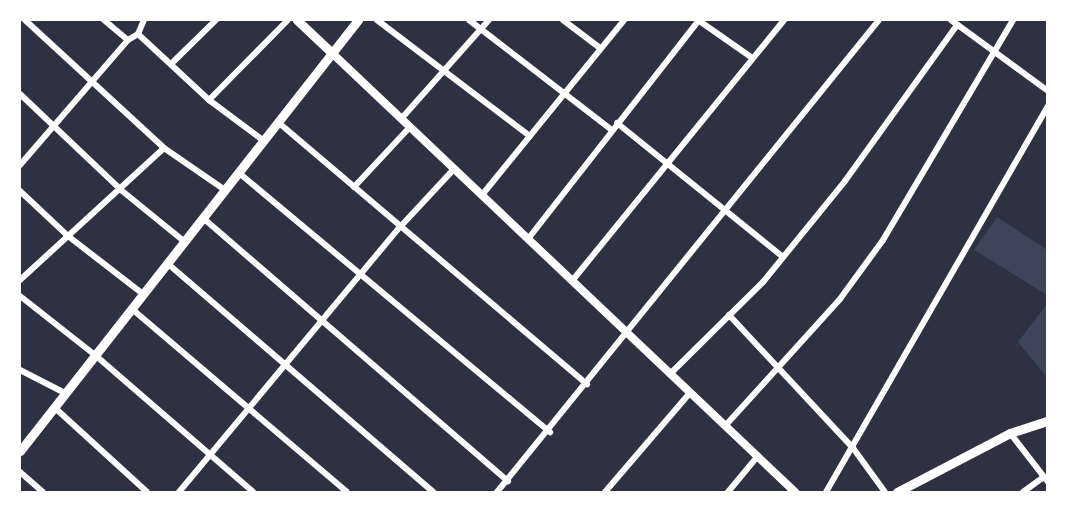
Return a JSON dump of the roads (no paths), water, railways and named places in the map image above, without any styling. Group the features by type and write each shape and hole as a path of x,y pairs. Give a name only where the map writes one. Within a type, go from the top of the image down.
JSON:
{"main road":[{"path":"300,20 333,54"},
{"path":"20,449 358,20"},
{"path":"897,492 1010,432 1047,421"}],"street":[{"path":"25,20 93,79 164,148 225,190"},
{"path":"105,20 128,40"},
{"path":"20,165 128,40 138,34 144,20"},
{"path":"171,64 216,20"},
{"path":"209,100 288,20"},
{"path":"376,20 530,136"},
{"path":"469,20 612,130"},
{"path":"401,119 489,20"},
{"path":"563,20 600,48"},
{"path":"482,195 624,20"},
{"path":"528,238 699,20 751,57"},
{"path":"572,281 668,166 751,57 784,20"},
{"path":"497,492 550,432 625,331 726,211 879,20"},
{"path":"951,20 993,54 1047,91"},
{"path":"725,426 840,299 883,240 1013,20"},
{"path":"670,374 783,257 844,181 957,25"},
{"path":"138,34 209,100 264,141"},
{"path":"333,54 795,492"},
{"path":"20,94 121,190 185,242"},
{"path":"826,492 1047,106"},
{"path":"279,123 587,384"},
{"path":"617,123 783,257"},
{"path":"354,187 410,127"},
{"path":"20,280 121,190 164,148"},
{"path":"179,492 325,320 401,226 454,169"},
{"path":"239,173 550,432"},
{"path":"20,190 68,236 143,294"},
{"path":"203,218 325,320 334,333 507,481"},
{"path":"167,263 433,492"},
{"path":"20,296 95,355 253,492"},
{"path":"132,309 347,492"},
{"path":"729,315 780,366 853,448 885,492"},
{"path":"20,370 65,393"},
{"path":"605,492 690,393"},
{"path":"54,407 147,492"},
{"path":"1010,432 1046,480 1023,492"},
{"path":"728,492 757,457"},
{"path":"20,472 43,492"}]}
